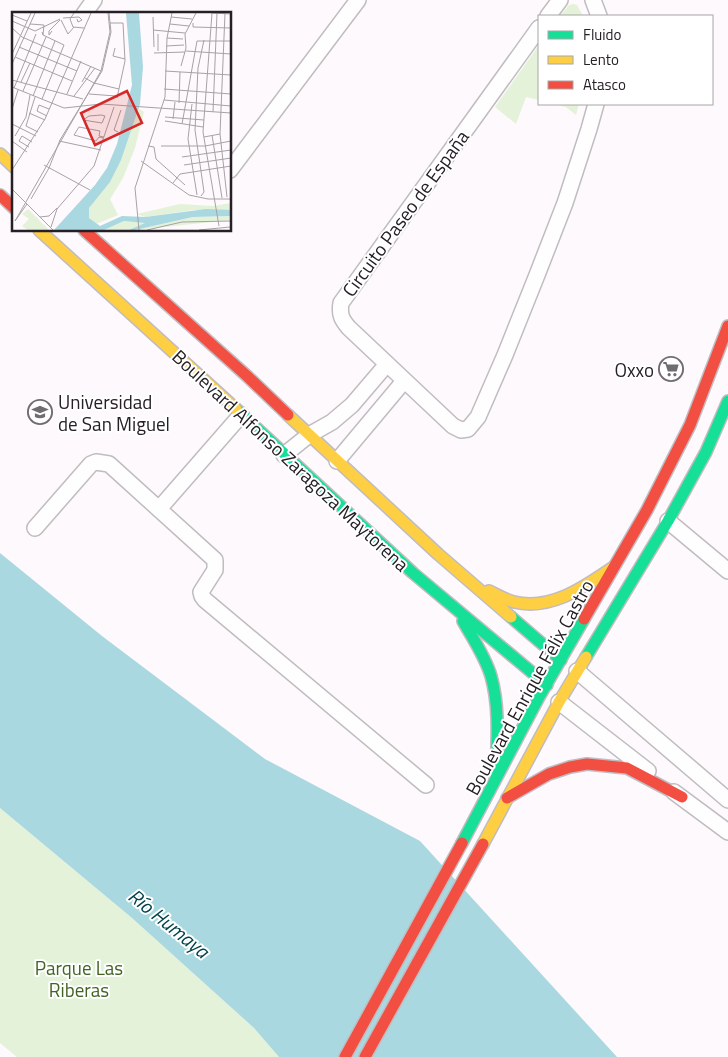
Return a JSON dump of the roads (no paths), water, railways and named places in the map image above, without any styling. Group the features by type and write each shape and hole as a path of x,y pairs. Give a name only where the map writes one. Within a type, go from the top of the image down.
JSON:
{"main road":[{"path":"0,154 12,165"},
{"path":"0,195 12,206"},
{"name":"Boulevard Alfonso Zaragoza Maytorena","path":"40,231 337,505 459,612 547,684"},
{"name":"Boulevard Alfonso Zaragoza Maytorena","path":"85,231 247,376 337,461 560,660"},
{"name":"Boulevard Enrique Félix Castro","path":"345,1057 560,660 618,564 660,487 690,425 728,326"},
{"name":"Boulevard Enrique Félix Castro","path":"366,1057 484,842 558,702 668,521 706,452 728,401"},
{"path":"476,586 516,602 539,603 575,592 618,564"},
{"path":"459,612 483,658 491,678 497,712 496,779"},
{"path":"507,798 549,774 587,764 627,768 682,797"}],"street":[{"path":"85,12 94,0"},
{"path":"231,169 358,0"},
{"path":"549,15 560,0"},
{"path":"593,0 599,15"},
{"name":"Circuito Paseo de España","path":"538,29 341,303 339,313 343,321 404,381 453,426 461,430 468,429 478,417 505,355 565,203 596,105"},
{"path":"284,455 309,435 332,422 352,405 387,364"},
{"path":"337,461 404,381"},
{"path":"352,405 370,421"},
{"path":"159,509 241,415"},
{"path":"35,528 90,464 96,462 109,464 215,560 215,570 202,592 205,600 426,784"},
{"path":"668,521 728,571"},
{"path":"577,670 728,800"},
{"path":"558,702 728,832"}],"water":[{"name":"Río Humaya","path":"0,553 102,636 265,759 420,841 617,1057 279,1057 254,1028 132,918 0,808"}],"place":[{"name":"Oxxo","path":"671,369"},
{"name":"Universidad de San Miguel","path":"40,412"}],"park label":[{"name":"Parque Las Riberas","path":"79,978"}]}
